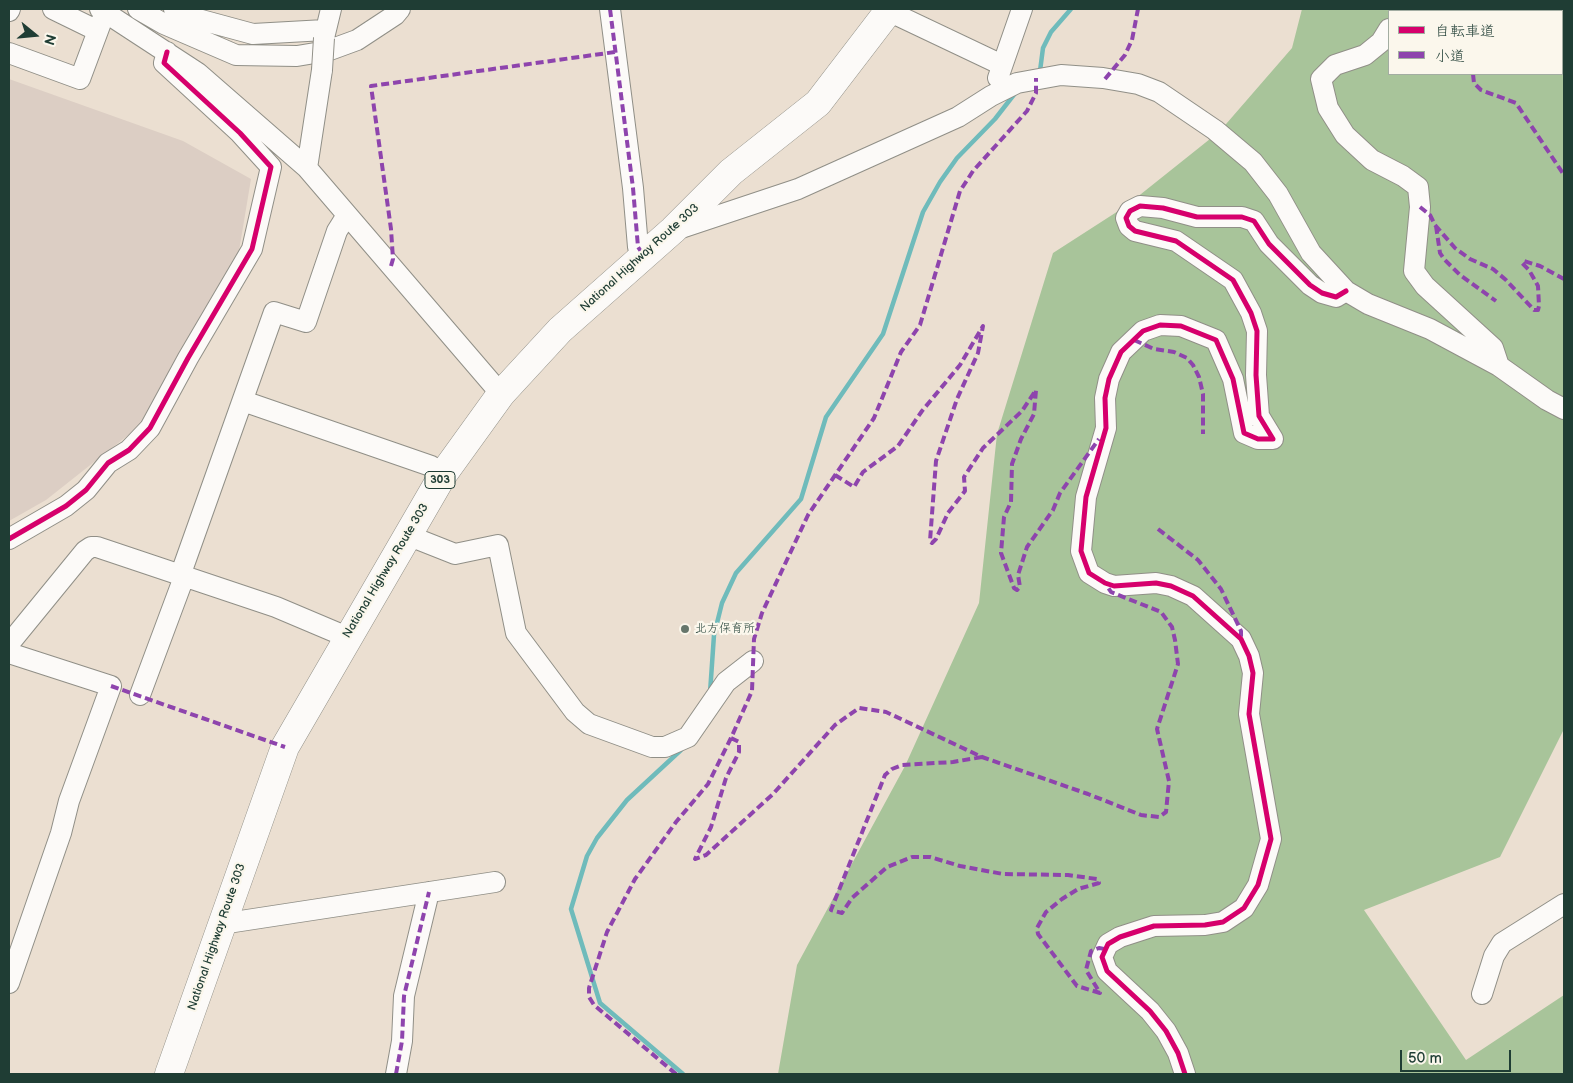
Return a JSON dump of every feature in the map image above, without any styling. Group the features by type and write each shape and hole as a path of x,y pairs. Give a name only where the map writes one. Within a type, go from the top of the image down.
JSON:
{"highway":[{"name":"National Highway Route 303","path":"169,1074 285,747 444,472 501,394 560,330 673,230 731,172 818,103 888,10"}],"street":[{"path":"54,9 98,31"},
{"path":"138,9 164,24 236,55 297,56 327,50 357,40 395,15 400,9"},
{"path":"174,9 218,17 253,34 325,34"},
{"path":"307,168 322,70 325,34 331,9"},
{"path":"610,9 634,188 638,247 644,256"},
{"path":"991,96 1022,9"},
{"path":"9,53 80,79 98,31 103,10 198,73 307,168 501,394"},
{"path":"888,10 1002,65"},
{"path":"1388,30 1380,42 1365,55 1335,65 1321,79 1328,108 1345,135 1372,160 1403,176 1418,187 1420,207 1414,271 1425,286 1493,348 1499,366"},
{"path":"9,539 66,506 86,490 108,463 129,450 150,428 188,358 252,249 271,167 203,97 164,64 167,52"},
{"path":"673,230 798,189 958,117 991,96 1017,84 1061,76 1103,78 1138,84 1159,92 1215,130 1258,168 1278,194 1311,253 1346,292 1368,304 1430,329 1499,366 1539,395 1564,409"},
{"path":"1185,1074 1178,1053 1166,1031 1150,1010 1107,971 1102,957 1108,944 1120,937 1154,926 1205,925 1223,922 1244,908 1258,885 1271,839 1249,714 1253,673 1249,656 1240,638 1193,596 1171,586 1156,583 1114,586 1089,573 1082,551 1086,498 1106,428 1105,398 1109,379 1121,352 1143,331 1160,325 1181,326 1216,340 1233,379 1244,432 1258,439 1272,439 1258,416 1256,375 1257,331 1251,313 1233,280 1176,241 1135,231 1129,226 1126,218 1130,211 1140,206 1163,208 1197,217 1242,217 1254,221 1269,244 1310,285 1322,293 1336,297 1346,292"},
{"path":"140,695 274,312 306,322 337,231 347,215"},
{"path":"243,402 444,472"},
{"path":"407,535 455,554 498,545 516,633 575,712 589,724 652,747 665,747 688,737 726,682 753,661"},
{"path":"9,644 85,551 91,547 97,547 276,607 347,637"},
{"path":"9,653 111,686 69,801 61,833 9,984"},
{"path":"221,924 495,882"},
{"path":"396,1074 402,1041 404,996 429,892"},
{"path":"1482,994 1492,962 1502,943 1564,904"}],"shaded area":[{"path":"9,79 183,141 251,179 239,251 151,417 46,500 9,521"}],"green space":[{"path":"1302,9 1564,9 1564,729 1500,857 1364,910 1466,1060 1564,995 1564,1074 778,1074 797,965 905,766 979,603 997,434 1053,253 1126,206 1220,131 1292,48"}],"waterway":[{"path":"1038,72 1040,71 1043,48 1051,32 1071,9"},
{"path":"710,693 714,635 722,603 736,573 801,499 826,417 883,334 923,212 940,182 957,158 995,119 1016,92"},
{"path":"681,750 627,800 597,838 587,856 571,909 600,1003 683,1074"}],"marked path":[{"path":"610,9 633,188 638,247 644,256"},
{"path":"1105,79 1125,55 1132,40 1138,9"},
{"path":"391,266 393,259 391,229 371,86 615,52"},
{"path":"1473,75 1474,83 1481,90 1516,103 1564,175"},
{"path":"676,1074 594,1005 589,997 589,988 607,932 635,879 676,822 708,784 752,691 754,639 762,613 808,515 874,418 901,352 920,325 960,191 973,171 1027,111 1036,93 1036,78"},
{"path":"1420,207 1430,215 1435,225 1455,248 1470,259 1493,269 1534,310 1538,310 1539,306 1538,286 1529,270 1522,263 1524,261 1540,266 1564,279"},
{"path":"1436,226 1440,253 1444,259 1460,275 1496,301"},
{"path":"835,475 854,487 863,472 898,446 922,411 960,365 983,326 978,353 957,399 936,461 930,541 932,543 936,539 948,513 965,491 964,477 983,448 1022,411 1036,390 1034,414 1021,439 1012,464 1011,502 1004,517 1001,553 1014,588 1017,590 1020,587 1018,575 1027,547 1053,510 1060,493 1099,439"},
{"path":"1134,340 1154,349 1174,352 1187,358 1193,365 1199,377 1203,394 1203,434"},
{"path":"1158,529 1198,560 1221,589 1241,631 1241,639"},
{"path":"731,738 739,742 739,752 726,778 711,827 695,859 706,855 773,794 835,725 859,708 886,712 982,757 1088,794 1141,815 1159,817 1166,812 1169,781 1157,729 1178,664 1175,640 1172,627 1161,612 1111,592 1107,586"},
{"path":"111,686 285,747"},
{"path":"982,757 953,762 902,765 892,769 885,775 831,910 842,913 852,898 887,867 912,857 930,857 960,866 1003,874 1068,875 1097,879 1099,883 1078,889 1046,912 1037,928 1038,934 1077,986 1100,993 1086,970 1091,951 1099,948 1105,949"},
{"path":"396,1074 402,1041 404,996 429,892"}],"cycle path":[{"path":"9,539 66,506 86,490 108,463 129,450 150,428 188,358 252,249 271,167 240,133 164,63 167,52"},
{"path":"1185,1074 1178,1053 1166,1031 1150,1011 1107,971 1102,957 1108,944 1120,937 1154,926 1205,925 1223,922 1244,908 1258,885 1271,839 1249,714 1253,673 1249,656 1241,639 1193,596 1171,586 1156,583 1114,586 1089,573 1081,551 1086,497 1106,428 1105,398 1109,379 1121,352 1143,331 1160,325 1181,326 1216,340 1233,379 1244,433 1258,439 1273,439 1259,416 1256,375 1257,331 1251,313 1233,280 1176,241 1135,231 1129,226 1126,218 1130,211 1140,206 1163,208 1197,217 1242,217 1254,221 1269,244 1310,285 1322,293 1336,297 1346,291"}],"place":[{"name":"北方保育所","path":"685,629"}]}
